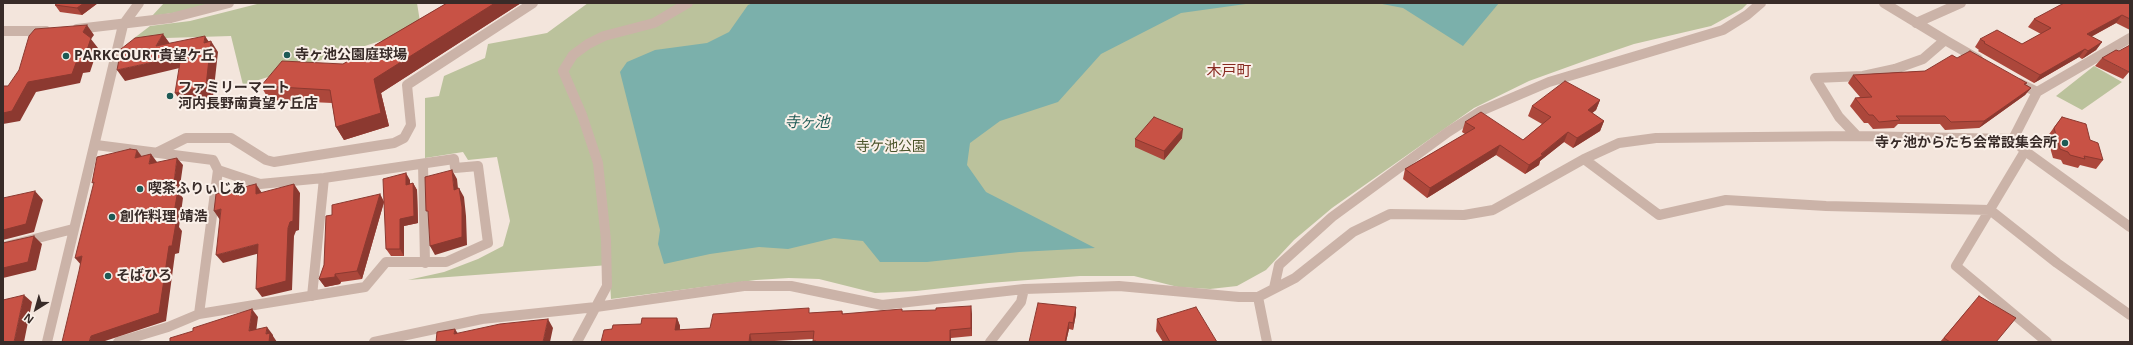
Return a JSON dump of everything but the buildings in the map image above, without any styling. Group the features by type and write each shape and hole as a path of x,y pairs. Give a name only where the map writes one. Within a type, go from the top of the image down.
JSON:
{"street":[{"path":"47,342 73,229 96,145 123,25 138,3"},
{"path":"66,30 123,25 171,18 229,3"},
{"path":"158,152 186,138 232,138 266,160 274,162 394,144 404,138 411,125 407,85 533,3"},
{"path":"577,342 607,286 606,240 598,163 582,115 563,71 573,55 588,44 604,36 654,23 688,3"},
{"path":"1274,288 1279,265 1332,217 1448,132 1481,111 1549,82 1723,30 1748,15 1761,3"},
{"path":"1884,3 1984,63"},
{"path":"1916,23 1961,3"},
{"path":"3,31 52,31"},
{"path":"2013,139 2037,92 2130,38"},
{"path":"1857,136 1839,117 1815,78 1863,76 1895,69 1923,59 1945,40"},
{"path":"2010,78 2037,92"},
{"path":"374,342 482,319 596,307 744,286 791,286 882,305 1024,289 1119,286 1239,297 1258,297 1295,278 1353,232 1390,214 1464,215 1493,210 1584,160 1619,143 1656,138 1857,136 2013,139 2025,151 2130,226"},
{"path":"96,145 213,160 218,170 199,314"},
{"path":"2025,151 1956,266 2047,342"},
{"path":"118,342 168,327 199,314 365,287 386,262 446,262 488,243 478,166 455,168 454,159 324,178 260,184 218,170"},
{"path":"1584,160 1659,215 1726,200 1826,206 1990,210 2057,263 2130,315"},
{"path":"423,164 425,263"},
{"path":"312,296 324,178"},
{"path":"3,247 73,229"},
{"path":"990,342 1021,302 1024,289"},
{"path":"1258,297 1267,342"}],"green space":[{"path":"164,3 215,3 186,11 152,16"},
{"name":"寺ヶ池公園庭球場","path":"261,3 417,3 421,28 243,85 231,36 133,39 150,26 190,21"},
{"name":"寺ケ池公園","path":"588,3 1748,3 1742,9 1711,26 1634,44 1590,59 1529,81 1474,108 1332,208 1294,240 1266,270 1237,286 1210,289 1178,287 1134,276 1080,276 989,283 916,291 875,293 819,279 789,278 756,280 611,299 609,265 408,280 444,272 478,259 503,246 510,221 497,157 468,160 463,152 425,158 425,98 439,96 444,76 485,58 488,44 547,33"},
{"path":"2094,66 2122,82 2082,110 2056,96"}],"water":[{"name":"寺ヶ池","path":"753,3 1253,3 1181,13 1101,54 1058,102 1000,121 970,143 967,165 986,192 1095,248 1019,252 927,262 880,262 863,241 834,238 788,249 759,247 710,254 664,264 658,244 660,230 620,72 627,62 655,50 707,43 729,32 748,5"},
{"path":"1377,3 1499,3 1463,46 1403,8"}],"place":[{"name":"寺ヶ池公園庭球場","path":"287,55"},
{"name":"PARKCOURT貴望ケ丘","path":"66,56"},
{"name":"ファミリーマート 河内長野南貴望ヶ丘店","path":"170,96"},
{"name":"寺ヶ池からたち会常設集会所","path":"2065,143"},
{"name":"喫茶ふりぃじあ","path":"140,189"},
{"name":"創作料理 靖浩","path":"112,217"},
{"name":"そばひろ","path":"108,276"}],"district":[{"name":"木戸町","path":"1229,72"}]}
